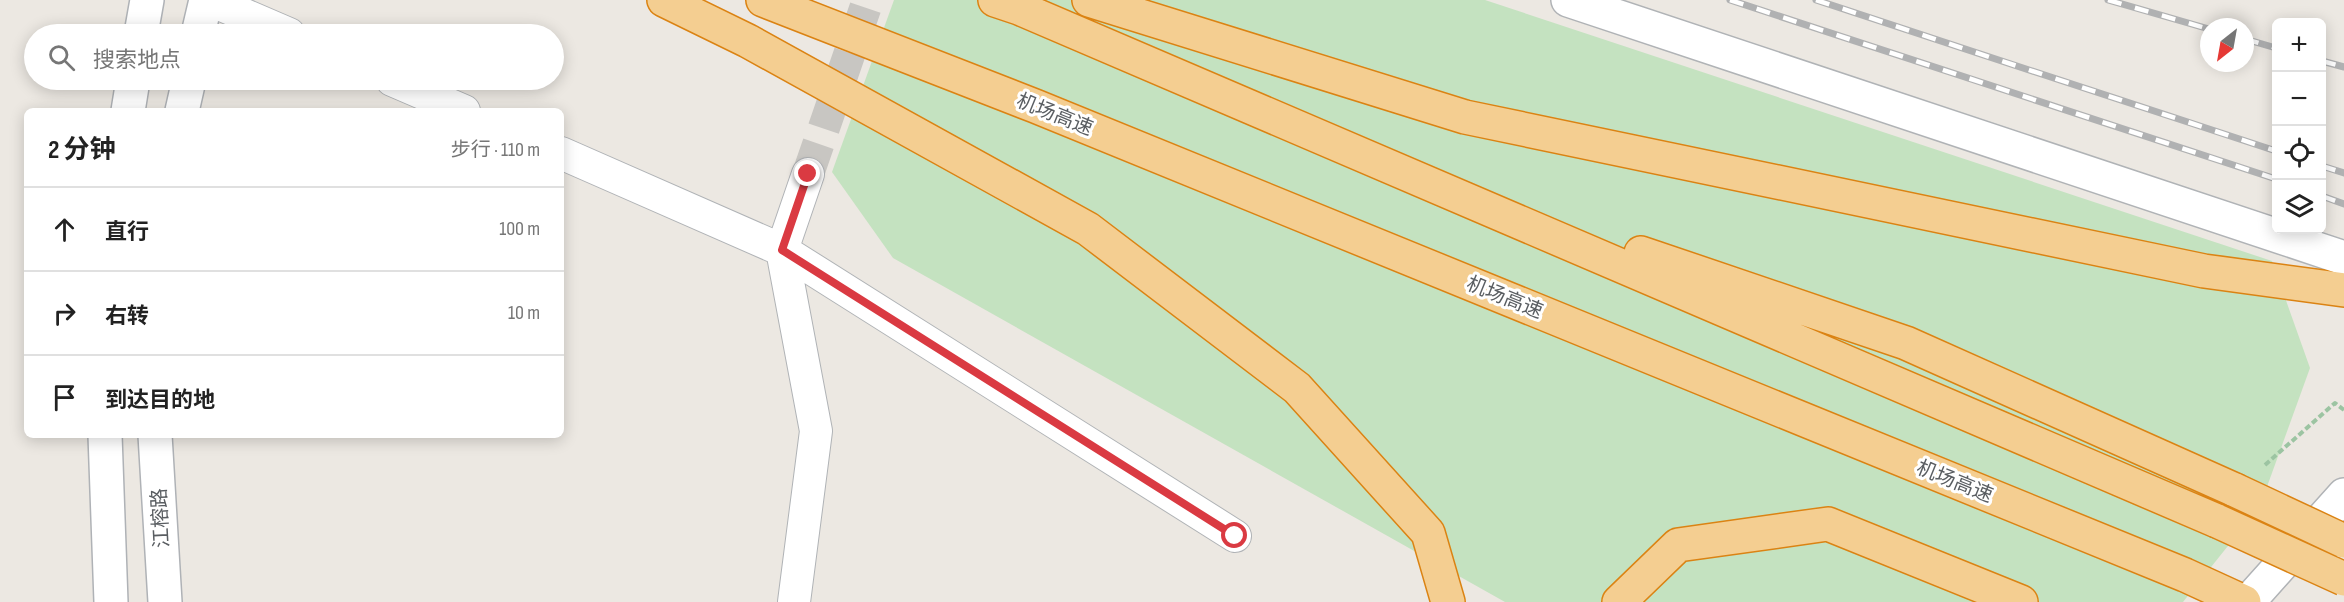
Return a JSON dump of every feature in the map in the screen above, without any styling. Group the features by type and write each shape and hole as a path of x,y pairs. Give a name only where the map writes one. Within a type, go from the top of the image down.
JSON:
{"highway":[{"path":"664,0 748,41 1089,229 1297,388 1428,532 1448,602"},
{"name":"机场高速","path":"763,0 1035,106 2185,575 2246,602"},
{"path":"995,0 2217,521 2344,579"},
{"path":"1089,0 1465,117 2204,271 2344,290"},
{"path":"1400,171 1906,343 2246,481 2344,542"},
{"path":"1619,602 1678,545 1828,524 2021,602"}],"street":[{"path":"143,24 147,0"},
{"path":"201,24 208,0 265,24"},
{"path":"1568,0 2344,258"},
{"path":"128,108 131,90"},
{"path":"183,108 187,90"},
{"path":"415,90 457,108"},
{"path":"564,154 782,250 1235,536"},
{"path":"794,602 816,431 782,250 808,174"},
{"path":"105,438 111,602"},
{"name":"江榕路","path":"155,438 165,602"},
{"path":"2246,602 2344,495"}],"path":[{"path":"2246,481 2334,403 2344,410"}],"green space":[{"path":"894,0 1485,0 2272,261 2310,368 2260,506 2183,602 1505,602 893,258 832,172"}],"tunnel":[{"path":"808,174 868,0"}],"railway":[{"path":"1730,0 2272,178"},
{"path":"1816,0 2272,150"},
{"path":"2108,0 2200,26"},
{"path":"2254,42 2272,47"},
{"path":"2326,62 2344,67"},
{"path":"2326,167 2344,173"},
{"path":"2326,197 2344,204"}],"route":[{"path":"808,174 782,250 1235,536"}]}
